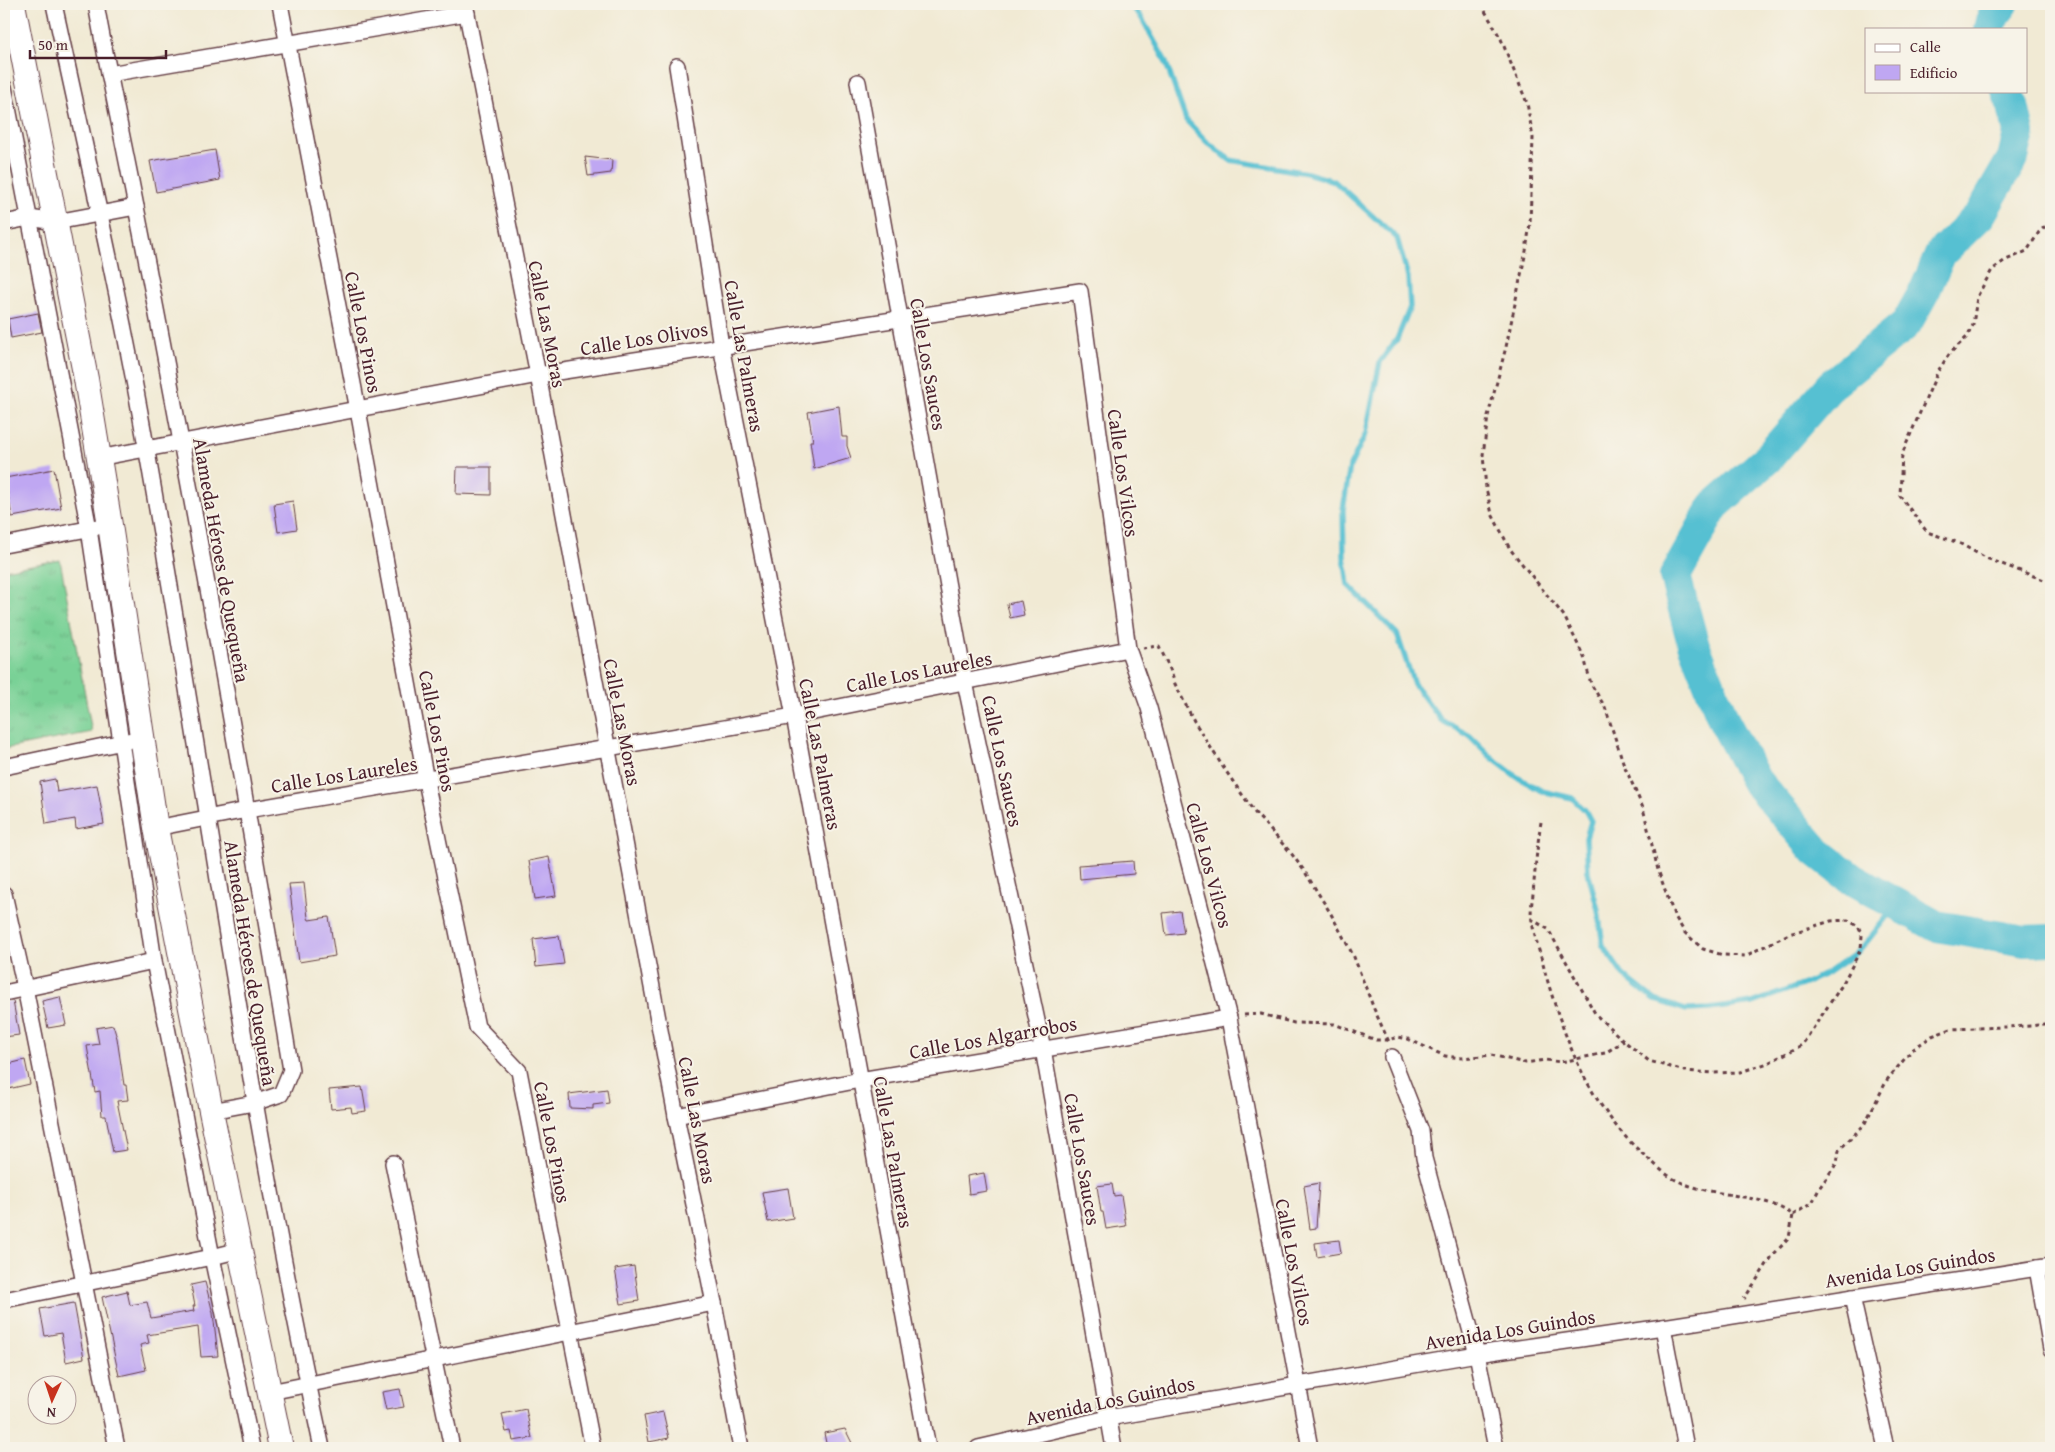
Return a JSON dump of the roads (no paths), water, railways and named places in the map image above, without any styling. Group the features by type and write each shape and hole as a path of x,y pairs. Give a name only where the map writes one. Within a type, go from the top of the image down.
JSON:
{"main road":[{"path":"13,4 56,222 98,458 100,527 131,740 156,828 211,1112 281,1448"}],"street":[{"name":"Alameda Héroes de Quequeña","path":"54,4 100,214 147,449 254,1103"},
{"name":"Alameda Héroes de Quequeña","path":"96,4 180,443 247,810 291,1070 281,1094 254,1103 211,1112"},
{"name":"Calle Los Pinos","path":"280,4 358,410 426,781 477,1027 519,1071 593,1448"},
{"path":"109,74 288,45 466,8"},
{"name":"Calle Las Moras","path":"466,8 538,375 676,1116 741,1448"},
{"name":"Calle Las Palmeras","path":"677,66 722,346 794,716 928,1448"},
{"name":"Calle Los Sauces","path":"858,82 965,682 1042,1048 1114,1448"},
{"path":"4,87 29,218 100,527 4,545"},
{"path":"4,223 29,218 56,222 136,207"},
{"name":"Calle Los Olivos","path":"98,458 538,375 1080,291"},
{"name":"Calle Los Vilcos","path":"1080,291 1128,650 1149,708 1229,1018 1310,1448"},
{"name":"Calle Los Laureles","path":"156,828 247,810 426,781 794,716 1128,650"},
{"path":"4,767 131,740 154,961 212,1258 252,1448"},
{"path":"4,894 25,988 118,1448"},
{"path":"4,993 154,961"},
{"name":"Calle Los Algarrobos","path":"676,1116 860,1080 1229,1018"},
{"path":"1392,1057 1421,1131 1424,1158 1476,1354 1496,1448"},
{"path":"254,1103 308,1385 322,1448"},
{"path":"393,1163 452,1448"},
{"path":"4,1300 212,1258 240,1250"},
{"path":"2044,1267 2051,1349"},
{"name":"Avenida Los Guindos","path":"978,1448 1108,1418 1298,1384 1476,1354 1663,1327 2044,1267"},
{"path":"1852,1297 1886,1448"},
{"path":"270,1392 714,1303"},
{"path":"1663,1327 1686,1448"}],"waterway":[{"path":"1130,4 1141,17 1165,60 1186,120 1207,142 1230,160 1307,173 1334,181 1397,238 1408,277 1410,307 1397,339 1380,362 1366,433 1350,466 1343,510 1344,557 1348,585 1397,634 1414,684 1441,720 1470,736 1491,757 1517,777 1542,791 1572,798 1585,810 1591,821 1586,838 1588,872 1598,910 1603,946 1623,975 1655,1000 1686,1010 1752,1003 1804,984 1827,973 1861,949 1897,904"},
{"path":"1990,28 1993,17 2003,4"},
{"path":"2007,92 2013,106 2019,133 2013,158 1980,215 1941,253 1925,290 1906,324 1831,385 1767,459 1714,506 1675,576 1693,643 1724,721 1756,781 1816,851 1852,879 1936,926 2025,941 2051,940"}]}
